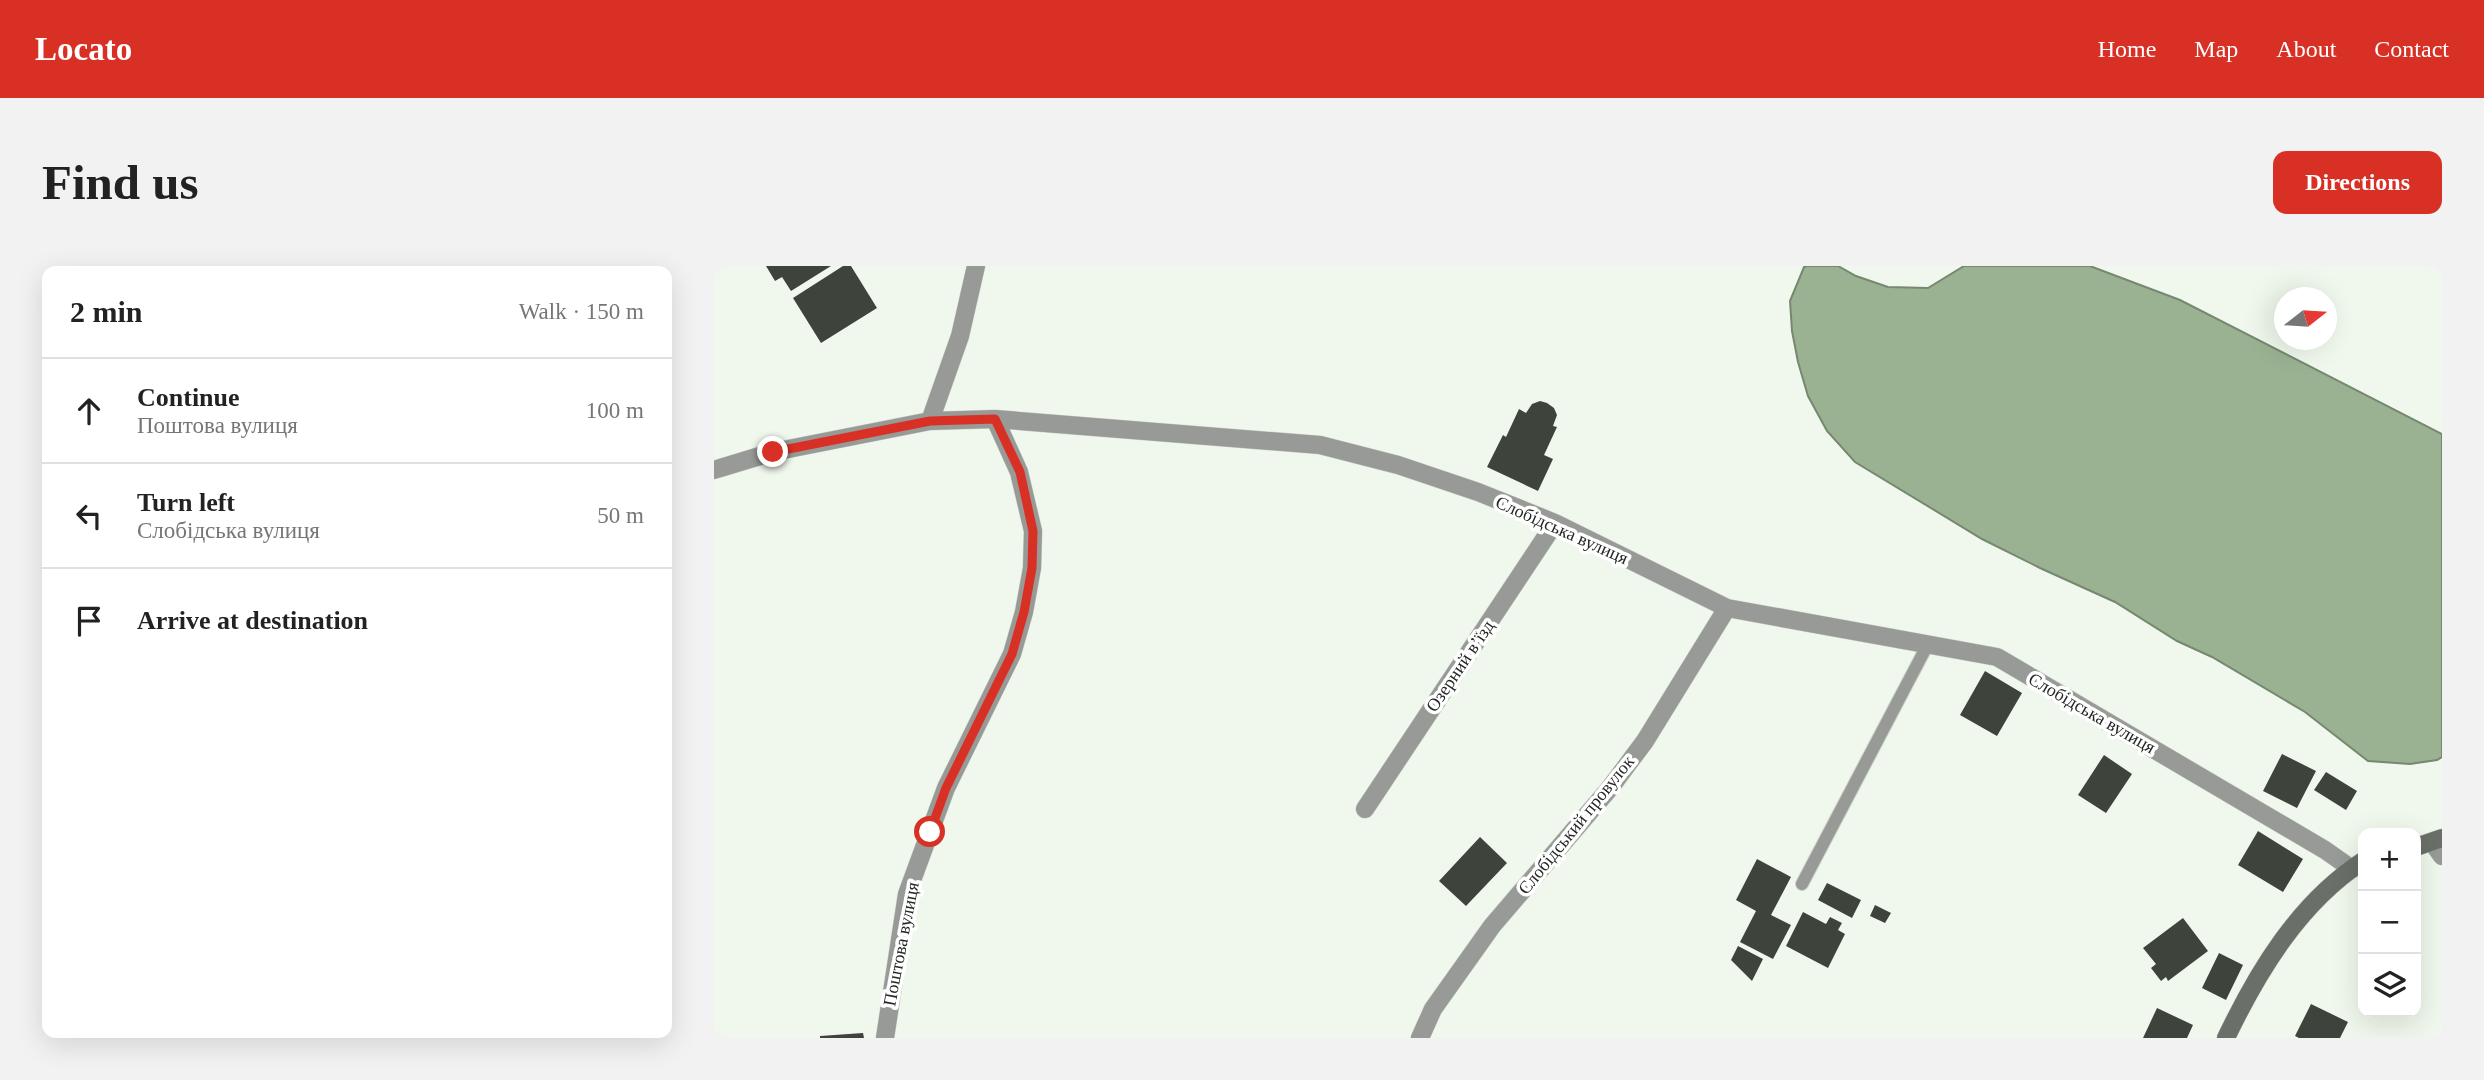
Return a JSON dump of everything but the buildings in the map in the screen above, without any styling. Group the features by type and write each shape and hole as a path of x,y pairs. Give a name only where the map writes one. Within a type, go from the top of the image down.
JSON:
{"street":[{"path":"930,421 960,336 976,266"},
{"name":"Слобідська вулиця","path":"714,470 773,452 930,421 995,419 1320,445 1398,465 1478,492 1555,523 1727,608 1997,657 2325,850 2357,865"},
{"name":"Поштова вулиця","path":"885,1038 907,894 946,788 1012,654 1024,612 1032,568 1033,531 1020,472 995,419"},
{"name":"Озерний в’їзд","path":"1365,809 1555,523"},
{"name":"Слобідський провулок","path":"1420,1038 1433,1009 1492,926 1610,788 1645,741 1727,608"},
{"path":"2226,1038 2254,982 2285,936 2310,906 2357,865"}],"lane":[{"path":"1802,884 1928,644"}],"shaded area":[{"path":"1838,266 1856,276 1888,287 1928,288 1964,266 2090,266 2180,300 2442,434 2442,757 2410,764 2368,761 2305,712 2212,657 2177,641 2115,602 1982,539 1855,462 1827,431 1808,396 1798,362 1790,301 1804,267"}],"route":[{"path":"773,452 930,421 995,419 1020,472 1033,531 1032,568 1024,612 1012,654 946,788 930,832"}]}
